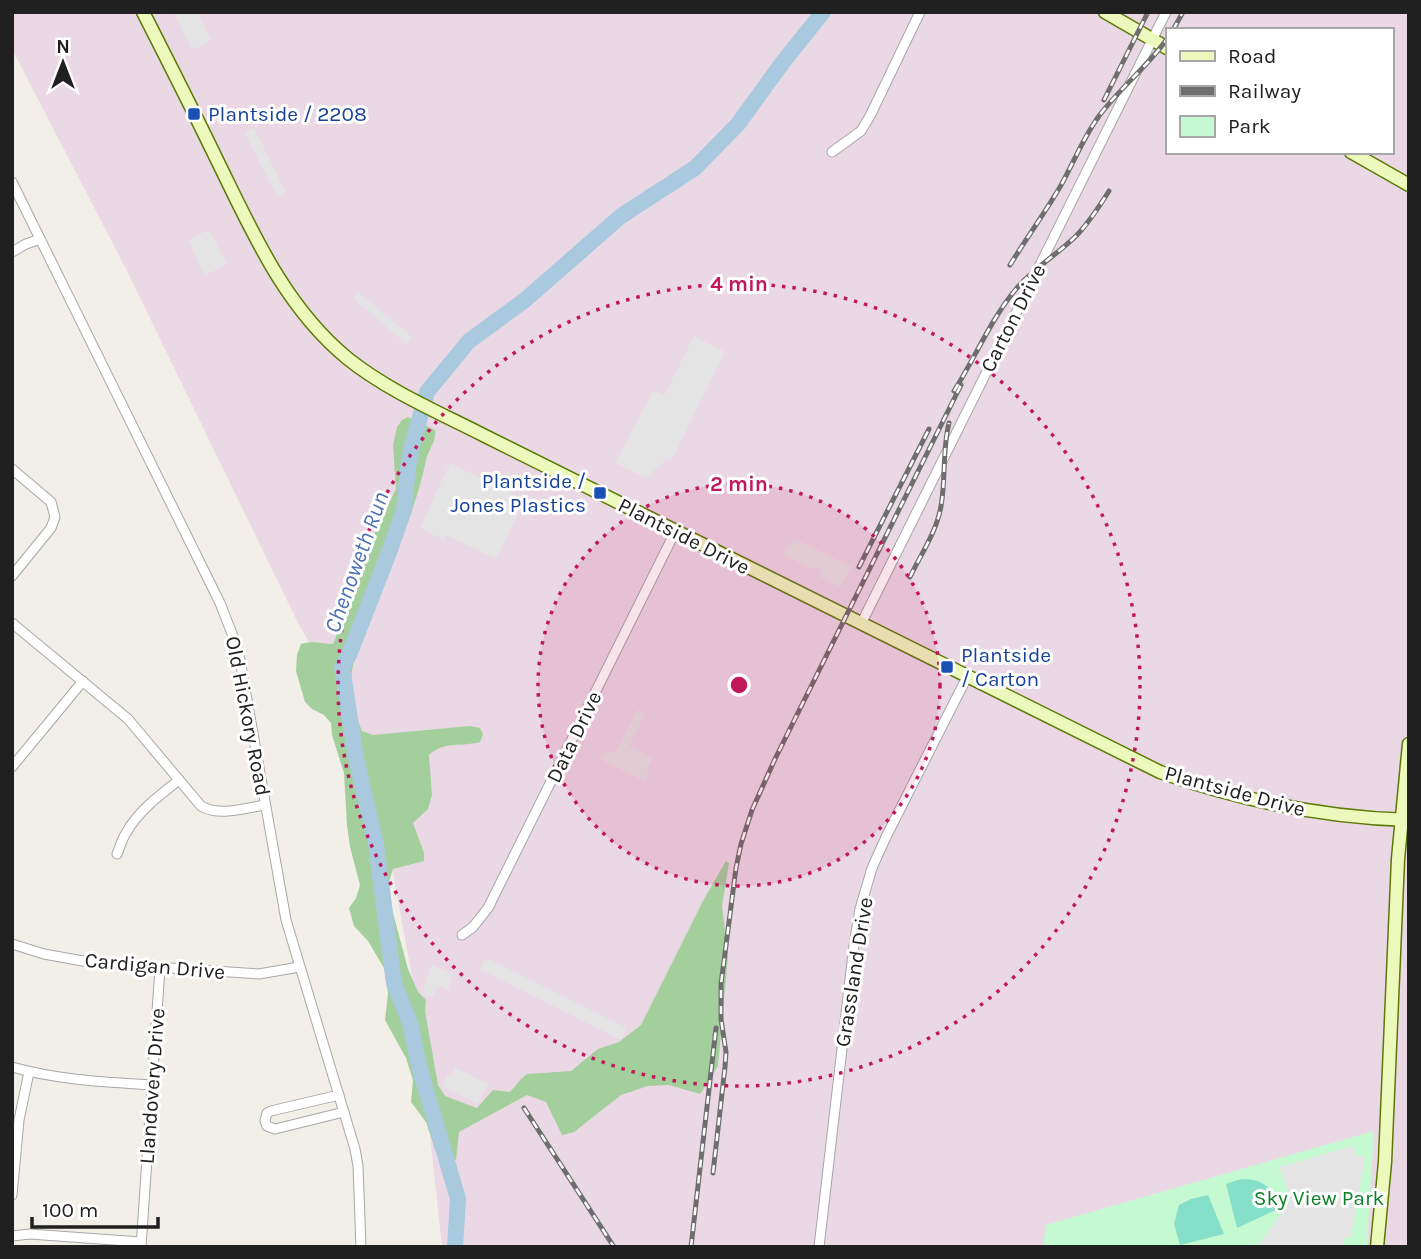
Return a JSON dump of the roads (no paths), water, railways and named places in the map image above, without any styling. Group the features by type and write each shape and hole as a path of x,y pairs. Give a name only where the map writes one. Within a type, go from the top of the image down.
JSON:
{"street":[{"name":"Plantside Drive","path":"143,12 254,236 282,285 324,337 376,379 1153,769 1192,783 1278,806 1405,820"},
{"path":"832,152 861,131 920,12"},
{"path":"1105,12 1166,47"},
{"name":"Carton Drive","path":"861,624 1166,12"},
{"path":"1355,154 1409,185"},
{"name":"Old Hickory Road","path":"12,182 231,627 244,680 286,920 352,1137 358,1166 361,1247"},
{"path":"12,252 40,239"},
{"path":"12,470 51,502 55,517 51,528 12,576"},
{"name":"Data Drive","path":"462,935 473,927 488,908 676,531"},
{"path":"12,623 134,725 201,806 211,811 223,812 265,805"},
{"name":"Grassland Drive","path":"820,1247 860,909 886,837 967,677"},
{"path":"12,767 83,681"},
{"path":"1377,1247 1385,1162 1395,916 1405,820 1409,744"},
{"path":"117,854 128,828 148,806 179,780"},
{"name":"Cardigan Drive","path":"12,944 44,954 83,961 160,968 259,974 299,967"},
{"name":"Llandovery Drive","path":"141,1244 160,968"},
{"path":"12,1068 87,1081 152,1085"},
{"path":"12,1195 19,1120 29,1072"},
{"path":"339,1095 271,1111 267,1113 265,1121 267,1126 275,1129 344,1112"},
{"path":"12,1236 30,1234 141,1244"}],"waterway":[{"name":"Chenoweth Run","path":"455,1247 458,1199 419,1066 410,1023 394,983 376,844 356,758 342,667 349,655 404,510 412,446 427,392 469,341 525,300 621,216 695,168 738,124 823,12"}],"railway":[{"path":"1104,100 1148,12"},
{"path":"1174,28 1183,12"},
{"path":"1010,265 1060,187 1099,116 1166,40"},
{"path":"954,391 991,326 1016,289 1077,235 1109,191"},
{"path":"713,1173 726,1052 721,1019 721,984 741,844 752,810 775,759 961,385"},
{"path":"910,577 939,515 949,423"},
{"path":"859,567 929,429"},
{"path":"691,1247 716,1028"},
{"path":"524,1108 614,1247"}],"place":[{"name":"Plantside / 2208","path":"194,114"},
{"name":"Plantside / Jones Plastics","path":"600,493"},
{"name":"Plantside / Carton","path":"947,667"}],"park label":[{"name":"Sky View Park","path":"1319,1198"}]}
